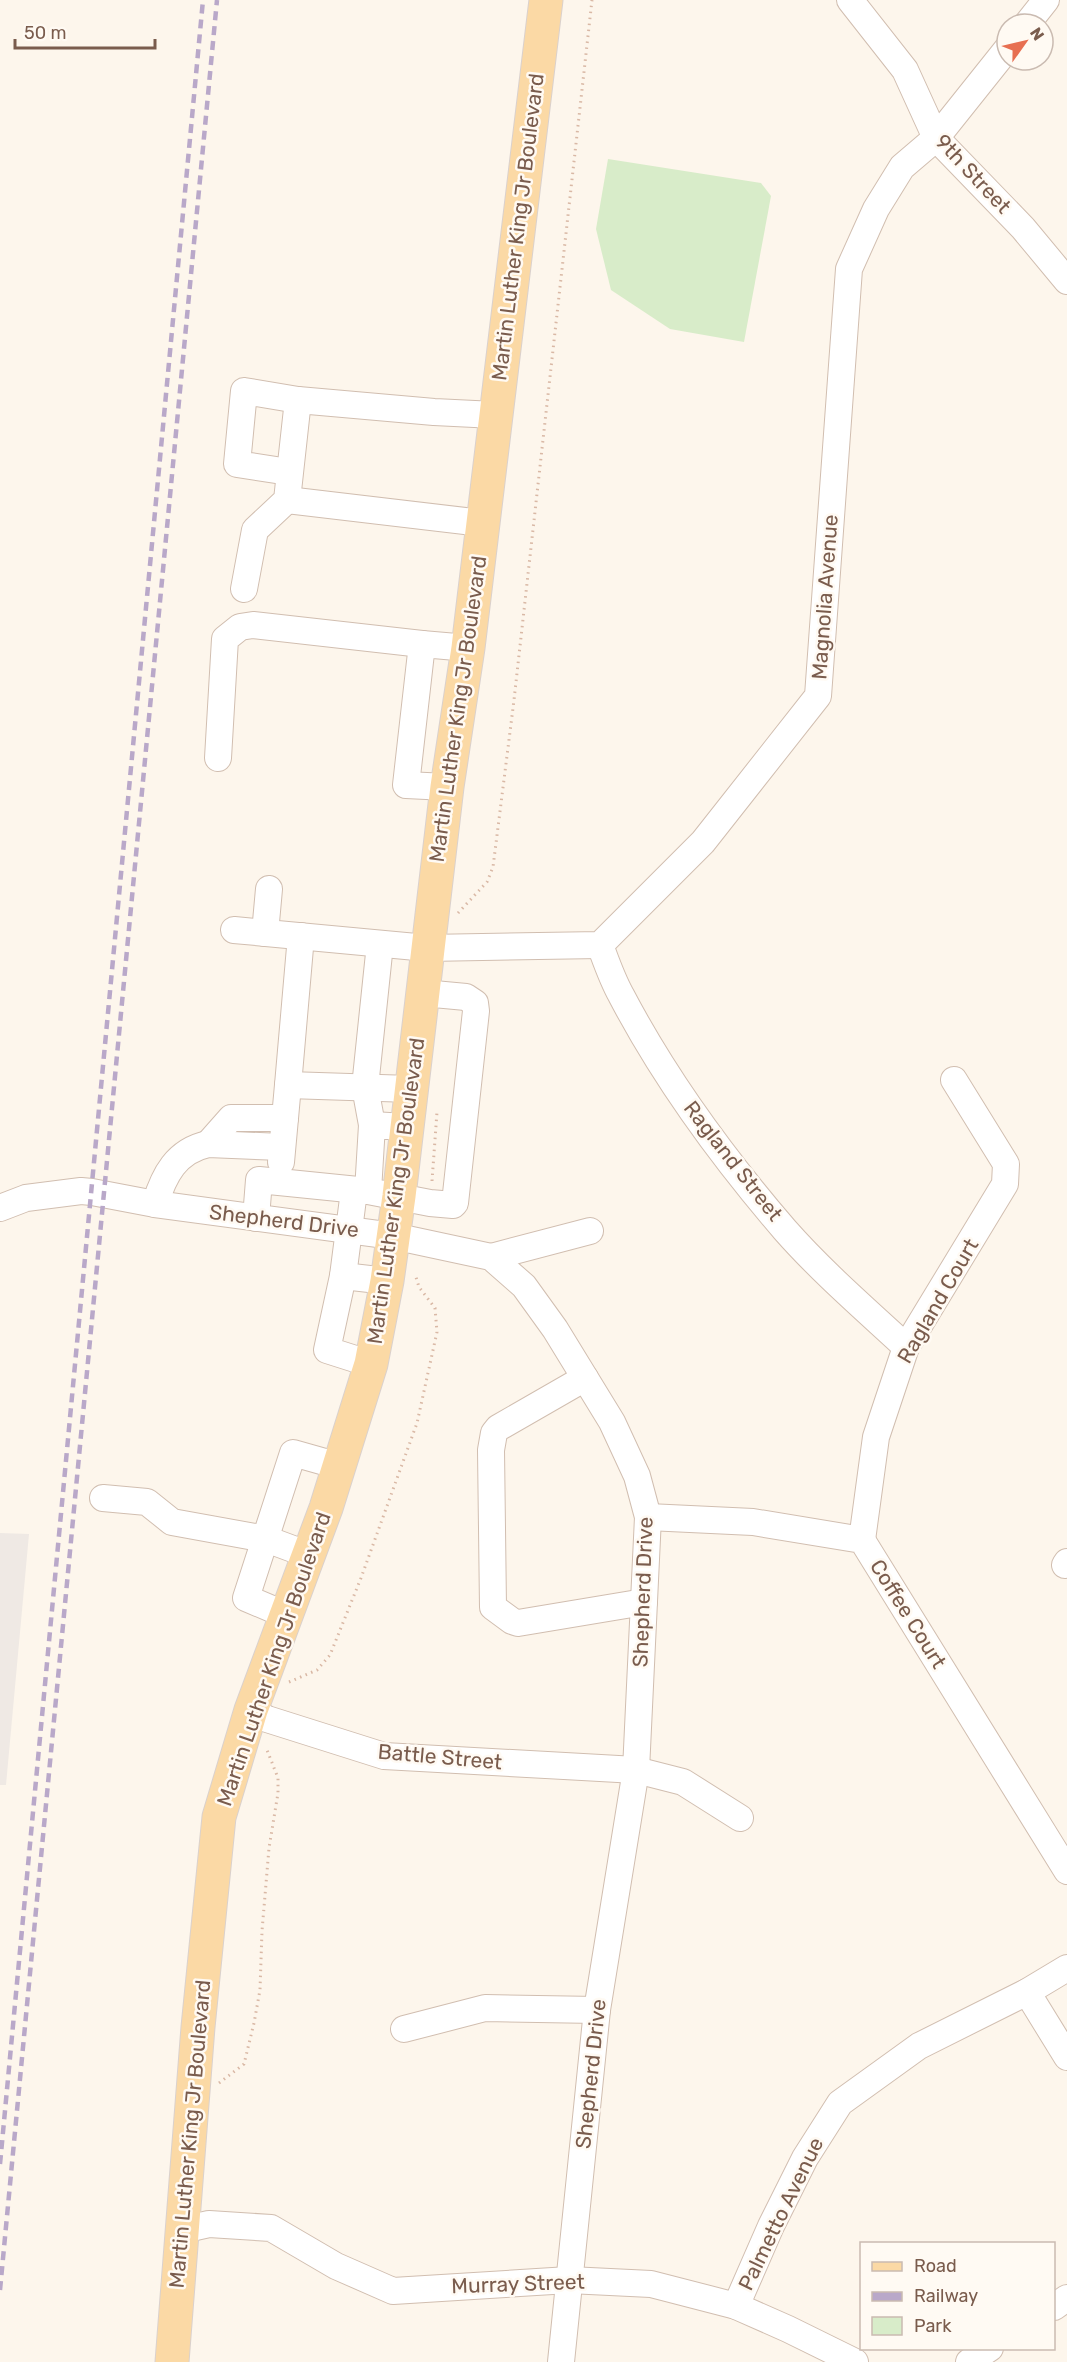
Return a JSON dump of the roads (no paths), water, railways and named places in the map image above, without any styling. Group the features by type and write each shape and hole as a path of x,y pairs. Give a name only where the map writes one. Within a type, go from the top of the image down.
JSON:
{"main road":[{"name":"Martin Luther King Jr Boulevard","path":"172,2362 198,2027 219,1817 251,1710 309,1555 371,1364 387,1281 447,787 468,648 546,0"}],"street":[{"name":"9th Street","path":"850,0 905,70 936,138 1023,228 1067,281"},
{"path":"1036,12 1046,0"},
{"name":"Magnolia Avenue","path":"600,945 704,842 818,696 849,268 876,208 903,167 936,138 995,64"},
{"path":"289,472 237,464 244,391 298,400 495,415"},
{"path":"243,589 255,530 287,500 298,400"},
{"path":"287,500 482,523"},
{"path":"218,758 225,639 240,627 254,625 468,648"},
{"path":"422,644 406,785 447,787"},
{"path":"265,933 268,889"},
{"path":"234,930 427,948 600,945"},
{"path":"288,1223 282,1147 301,936"},
{"path":"371,1364 327,1350 343,1276 349,1231 361,1191 372,1125 365,1087 380,944"},
{"name":"Ragland Street","path":"600,945 620,993 663,1069 723,1153 786,1231 850,1296 906,1347"},
{"path":"256,1218 259,1180 399,1196 450,1206 455,1203 475,1003 466,997 423,993"},
{"name":"Ragland Court","path":"862,1540 876,1437 906,1347 1005,1184 1006,1164 954,1080"},
{"path":"288,1085 411,1089"},
{"path":"208,1144 231,1118 285,1118"},
{"path":"372,1125 406,1127"},
{"path":"155,1204 168,1169 196,1146 208,1144 282,1147"},
{"name":"Shepherd Drive","path":"0,1208 26,1198 81,1191 155,1204 393,1236 491,1257 524,1286 555,1329 612,1422 637,1476 648,1517 636,1770 597,2010 561,2362"},
{"path":"491,1257 590,1231"},
{"path":"343,1276 387,1281"},
{"path":"585,1378 498,1428 494,1433 491,1450 493,1607 518,1623 644,1602"},
{"path":"286,1615 246,1598 293,1453 339,1466"},
{"path":"103,1498 147,1502 172,1522 266,1539 309,1555"},
{"name":"Coffee Court","path":"648,1517 753,1522 862,1540 1067,1871"},
{"name":"Battle Street","path":"251,1710 267,1719 384,1756 636,1770 683,1782 740,1818"},
{"name":"Palmetto Avenue","path":"736,2306 771,2226 805,2158 840,2103 919,2046 1027,1992 1067,1968"},
{"path":"1027,1992 1067,2057"},
{"path":"404,2029 485,2008 597,2010"},
{"name":"Murray Street","path":"182,2230 209,2224 271,2228 336,2266 393,2291 569,2280 651,2284 736,2306 798,2333 855,2362"},
{"path":"969,2362 988,2350"}],"railway":[{"path":"0,2164 203,0"},
{"path":"0,2290 217,0"}]}
